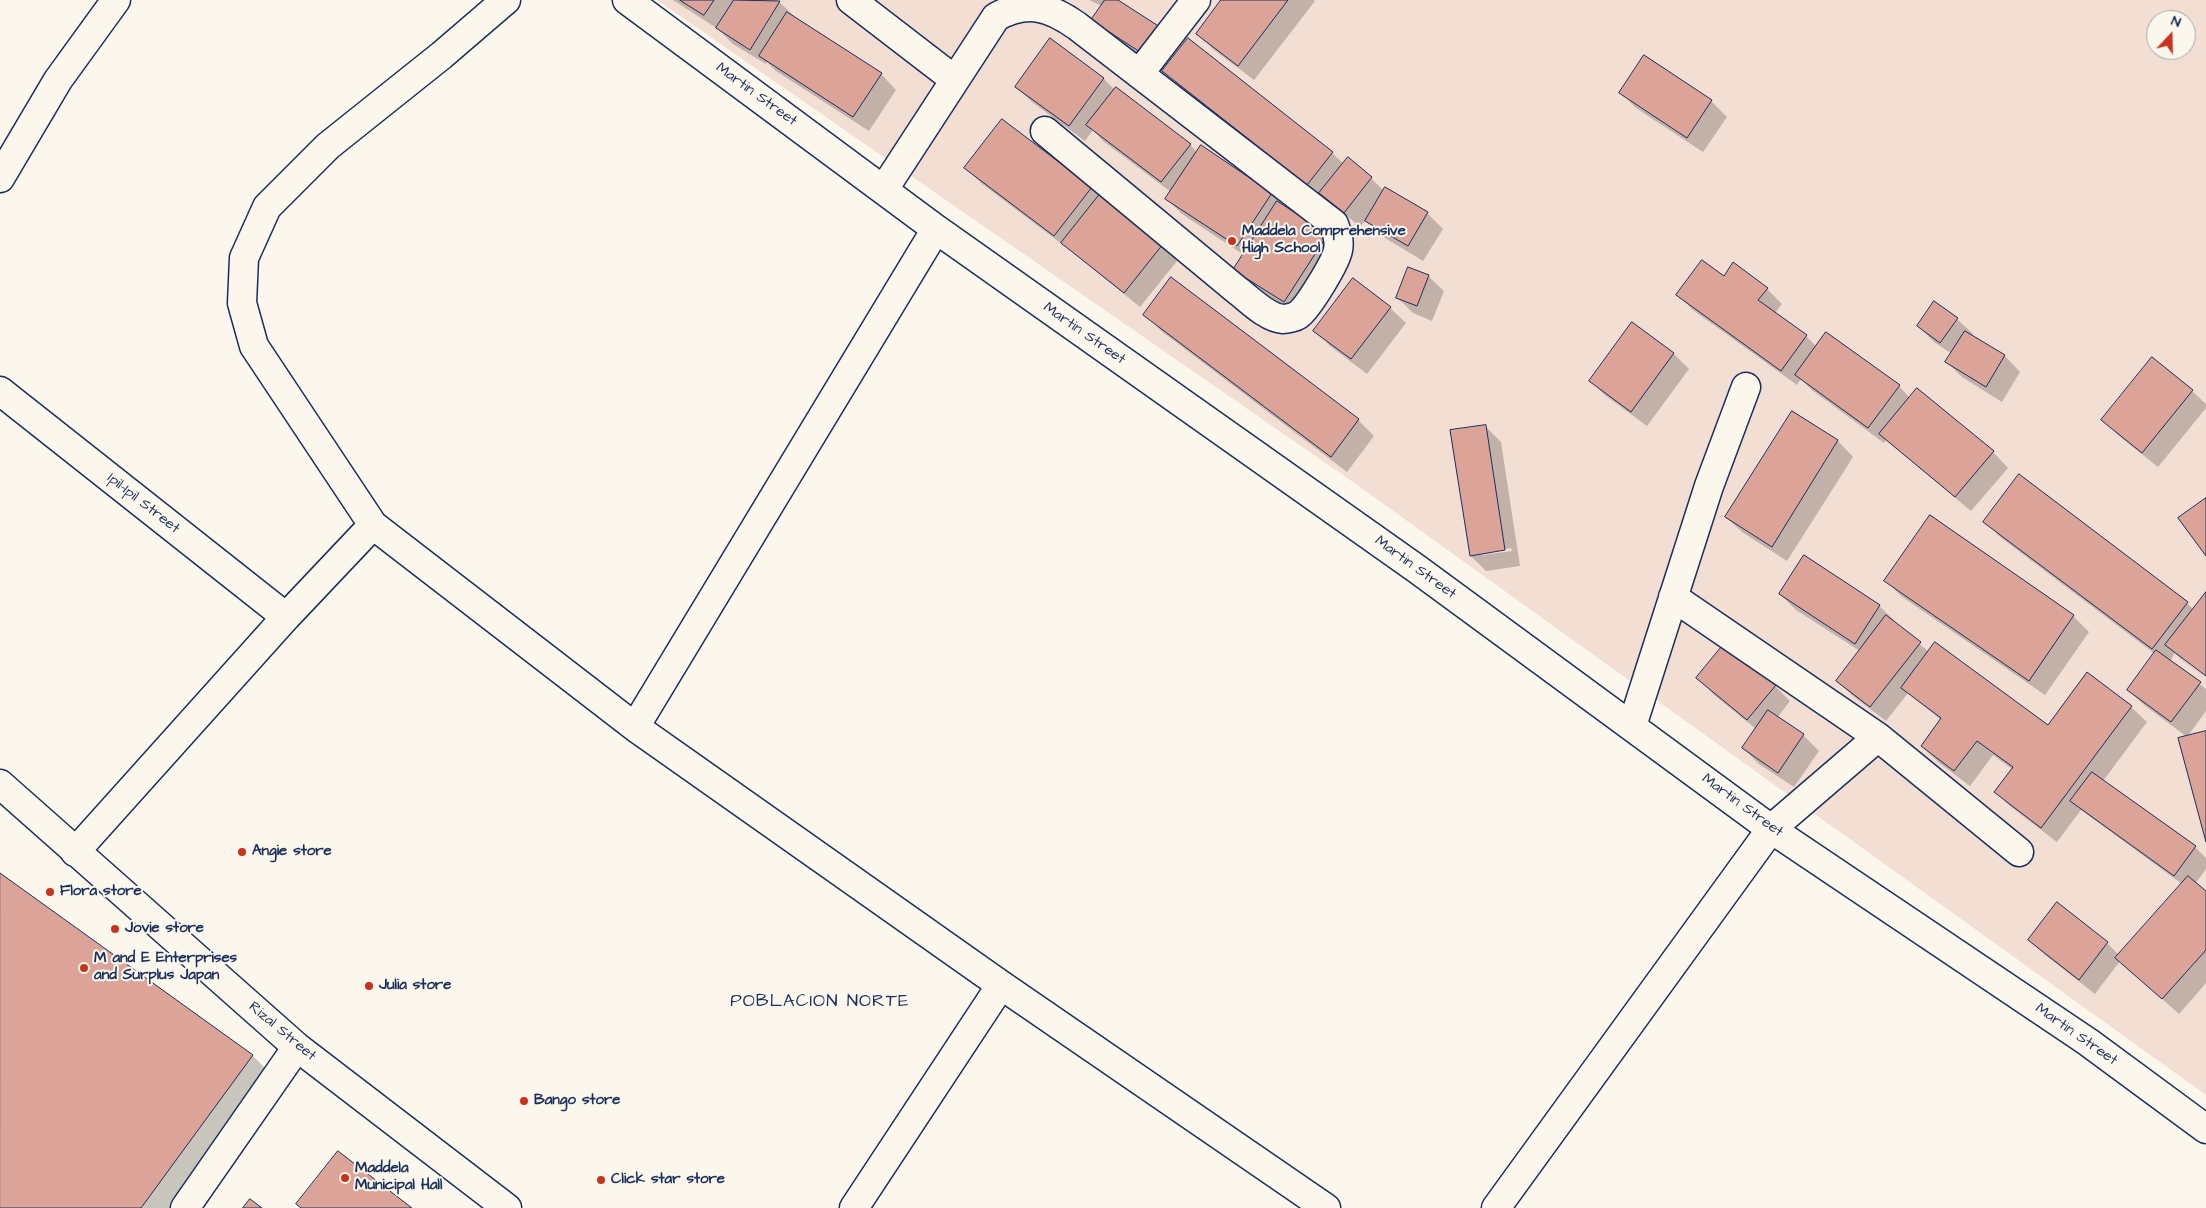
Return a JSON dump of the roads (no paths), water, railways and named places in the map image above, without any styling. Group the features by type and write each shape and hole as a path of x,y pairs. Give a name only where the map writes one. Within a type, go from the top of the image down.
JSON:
{"street":[{"path":"0,178 58,80 116,0"},
{"path":"506,0 442,55 328,146 266,207 244,258 242,303 254,346 373,525 634,727 1001,985 1326,1208"},
{"name":"Martin Street","path":"627,0 936,229 1417,569 1771,829 2088,1042 2206,1129"},
{"path":"851,0 954,80"},
{"path":"884,190 996,16 1000,4 1031,0 1049,6 1334,224 1338,236 1338,250 1334,262 1305,309 1297,316 1282,319 1269,314 1238,291 1045,131"},
{"path":"1139,74 1196,0"},
{"path":"634,727 936,229"},
{"path":"1632,726 1709,486 1746,387"},
{"name":"Ipil-Ipil Street","path":"0,391 286,617"},
{"path":"75,852 286,617 373,525"},
{"path":"1674,597 1878,737 2019,852"},
{"path":"1496,1208 1771,829 1878,737"},
{"name":"Rizal Street","path":"0,784 297,1046 508,1208"},
{"path":"854,1208 1001,985"},
{"path":"185,1208 297,1046"}],"place":[{"name":"Maddela Comprehensive High School","path":"1232,241"},
{"name":"Angie store","path":"242,852"},
{"name":"Flora store","path":"50,892"},
{"name":"Jovie store","path":"115,929"},
{"name":"M and E Enterprises and Surplus Japan","path":"84,968"},
{"name":"Julia store","path":"369,986"},
{"name":"Bango store","path":"524,1101"},
{"name":"Maddela Municipal Hall","path":"345,1178"},
{"name":"Click star store","path":"601,1180"}],"district":[{"name":"POBLACION NORTE","path":"820,1002"}]}
